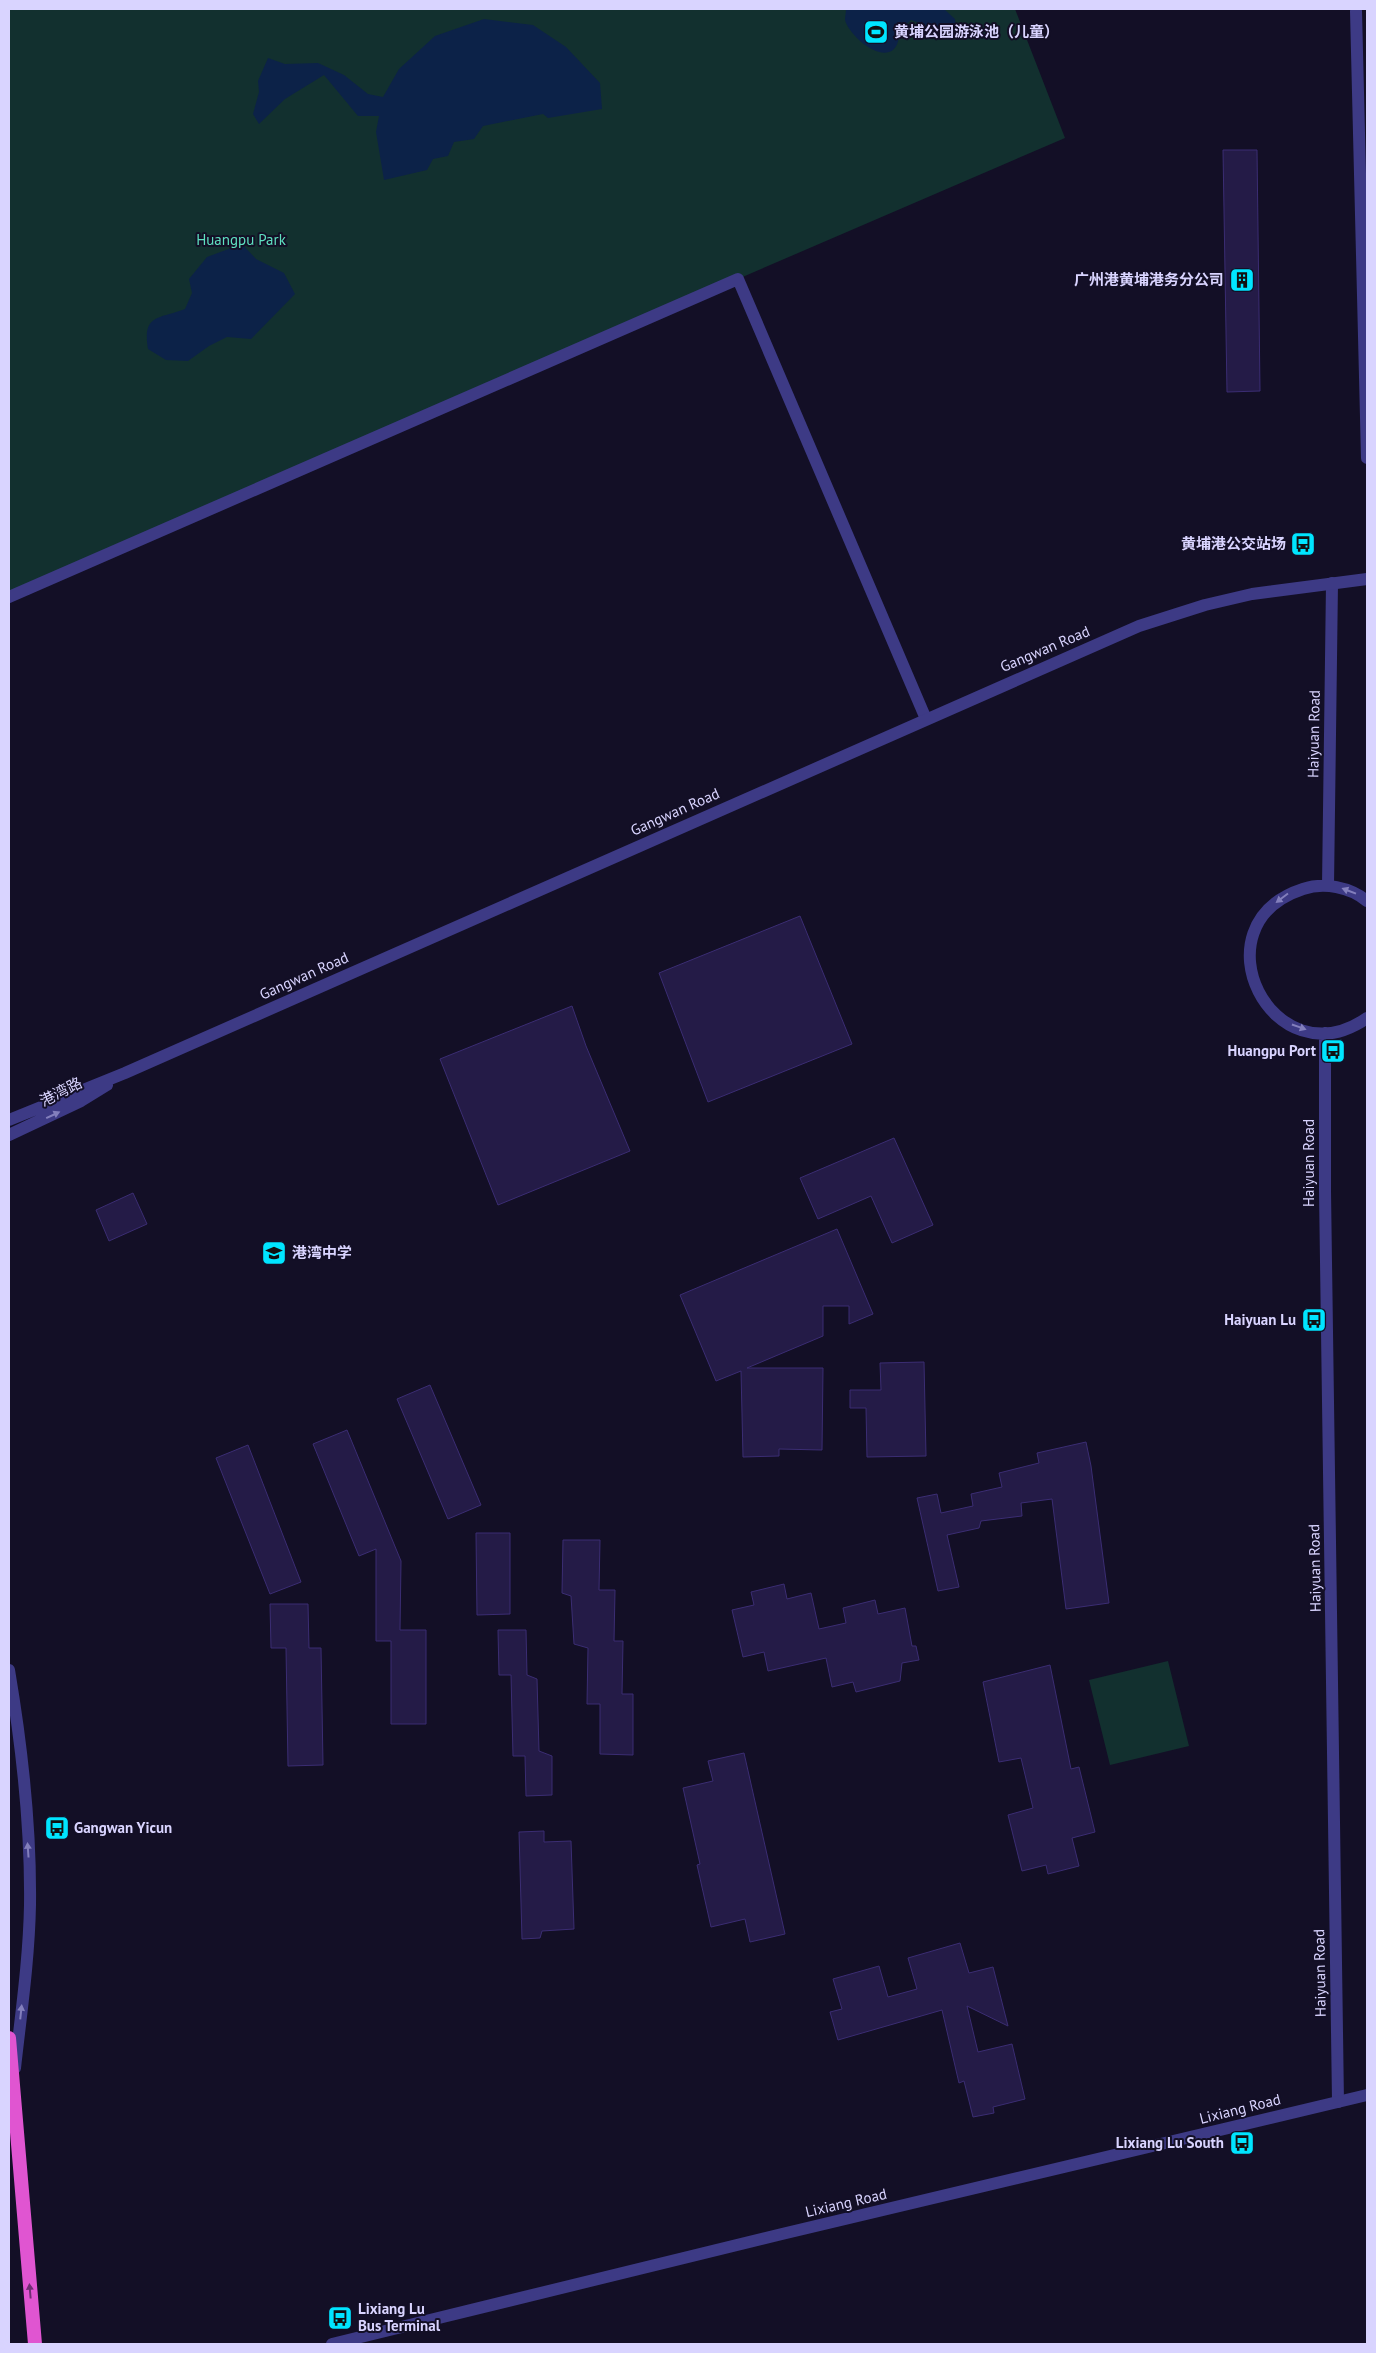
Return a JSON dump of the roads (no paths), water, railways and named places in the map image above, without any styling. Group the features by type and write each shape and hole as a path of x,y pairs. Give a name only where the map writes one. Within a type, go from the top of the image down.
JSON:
{"highway":[{"path":"9,2038 12,2095 36,2343"}],"street":[{"path":"1356,11 1367,458"},
{"path":"9,597 738,279 926,719"},
{"name":"Gangwan Road","path":"9,1120 126,1073 1139,626 1205,605 1252,594 1367,579"},
{"name":"Haiyuan Road","path":"1328,886 1332,583"},
{"path":"1367,901 1359,894 1328,886 1312,886 1289,893 1269,908 1256,929 1250,952 1251,976 1261,998 1277,1016 1297,1028 1325,1033 1345,1030 1367,1018"},
{"name":"Haiyuan Road","path":"1325,1033 1325,1191 1338,2102"},
{"name":"港湾路","path":"9,1135 81,1101 126,1073"},
{"path":"9,1670 19,1750 30,1869 28,1946 12,2095"},
{"name":"Lixiang Road","path":"332,2344 782,2234 1367,2096"}],"water":[{"name":"黄埔公园游泳池（儿童）","path":"846,9 944,9 955,19 956,27 947,34 911,20 902,28 897,45 893,50 880,52 865,45 852,33 845,20"},
{"path":"484,19 533,25 566,47 600,83 602,109 548,118 543,114 483,126 474,139 454,142 448,156 433,159 427,170 384,180 376,132 379,116 358,116 324,75 285,99 259,124 253,114 259,92 258,81 268,58 285,64 318,63 344,75 368,94 383,97 399,69 435,36"},
{"path":"242,244 256,259 284,273 295,294 251,339 227,337 209,346 188,361 166,360 148,349 147,338 150,324 160,317 185,309 192,293 189,279 207,257"}],"place":[{"name":"黄埔公园游泳池（儿童）","path":"876,32"},
{"name":"广州港黄埔港务分公司","path":"1242,280"},
{"name":"黄埔港公交站场","path":"1303,544"},
{"name":"Huangpu Port","path":"1333,1051"},
{"name":"港湾中学","path":"274,1253"},
{"name":"Haiyuan Lu","path":"1314,1320"},
{"name":"Gangwan Yicun","path":"57,1828"},
{"name":"Lixiang Lu South","path":"1242,2143"},
{"name":"Lixiang Lu Bus Terminal","path":"340,2318"}],"park label":[{"name":"Huangpu Park","path":"241,240"}]}
